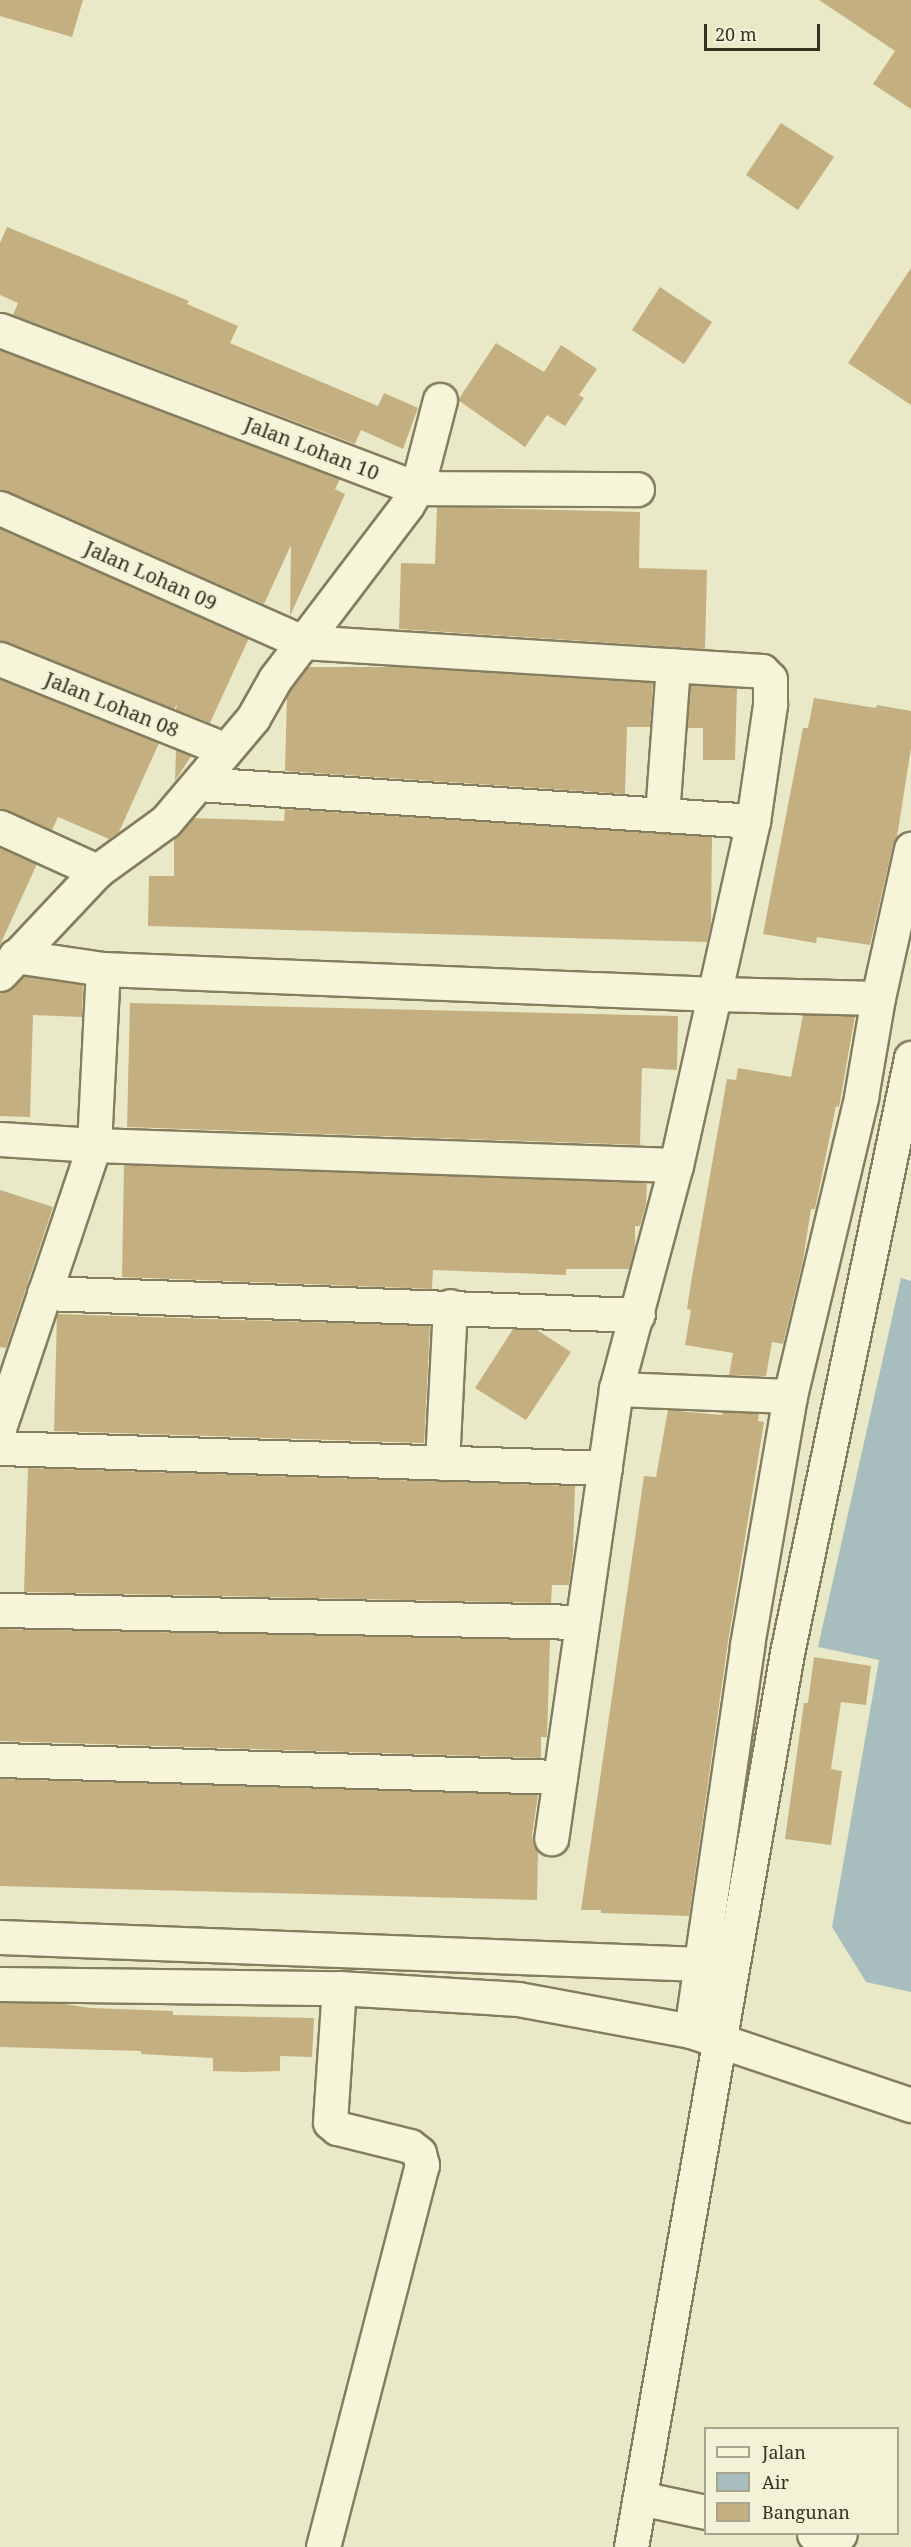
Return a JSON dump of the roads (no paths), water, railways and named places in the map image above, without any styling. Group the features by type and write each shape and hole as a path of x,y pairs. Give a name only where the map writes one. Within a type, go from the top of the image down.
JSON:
{"street":[{"name":"Jalan Lohan 10","path":"0,330 417,488 637,489"},
{"path":"7,965 97,871 165,821 199,784 225,749 253,718 275,679 407,505 417,488 440,400"},
{"name":"Jalan Lohan 09","path":"0,508 303,642"},
{"path":"303,642 762,671 770,679 770,705 753,821 676,1165 638,1315 616,1389 551,1838"},
{"name":"Jalan Lohan 08","path":"0,659 225,749"},
{"path":"662,815 673,665"},
{"path":"199,784 753,821"},
{"path":"0,827 97,871"},
{"path":"706,2035 700,1964 747,1645 790,1396 861,1097 878,998 909,862"},
{"path":"7,965 715,994 878,998"},
{"path":"0,1425 94,1145 103,969"},
{"path":"631,2547 640,2498 706,2035 907,1101 911,1058"},
{"path":"861,1097 907,1101"},
{"path":"0,1139 94,1145 676,1165"},
{"path":"44,1293 450,1306 638,1315"},
{"path":"442,1463 450,1306"},
{"path":"616,1389 790,1396"},
{"path":"0,1448 605,1468"},
{"path":"0,1610 581,1622"},
{"path":"747,1645 787,1653"},
{"path":"0,1760 560,1777"},
{"path":"0,1937 700,1964"},
{"path":"0,1984 339,1988 518,1999 706,2035 911,2105"},
{"path":"323,2547 422,2165 419,2153 410,2146 337,2128 330,2122 339,1988"},
{"path":"640,2498 704,2511"}],"water":[{"path":"901,1278 911,1281 911,1992 866,1982 832,1927 879,1660 818,1647"}]}
